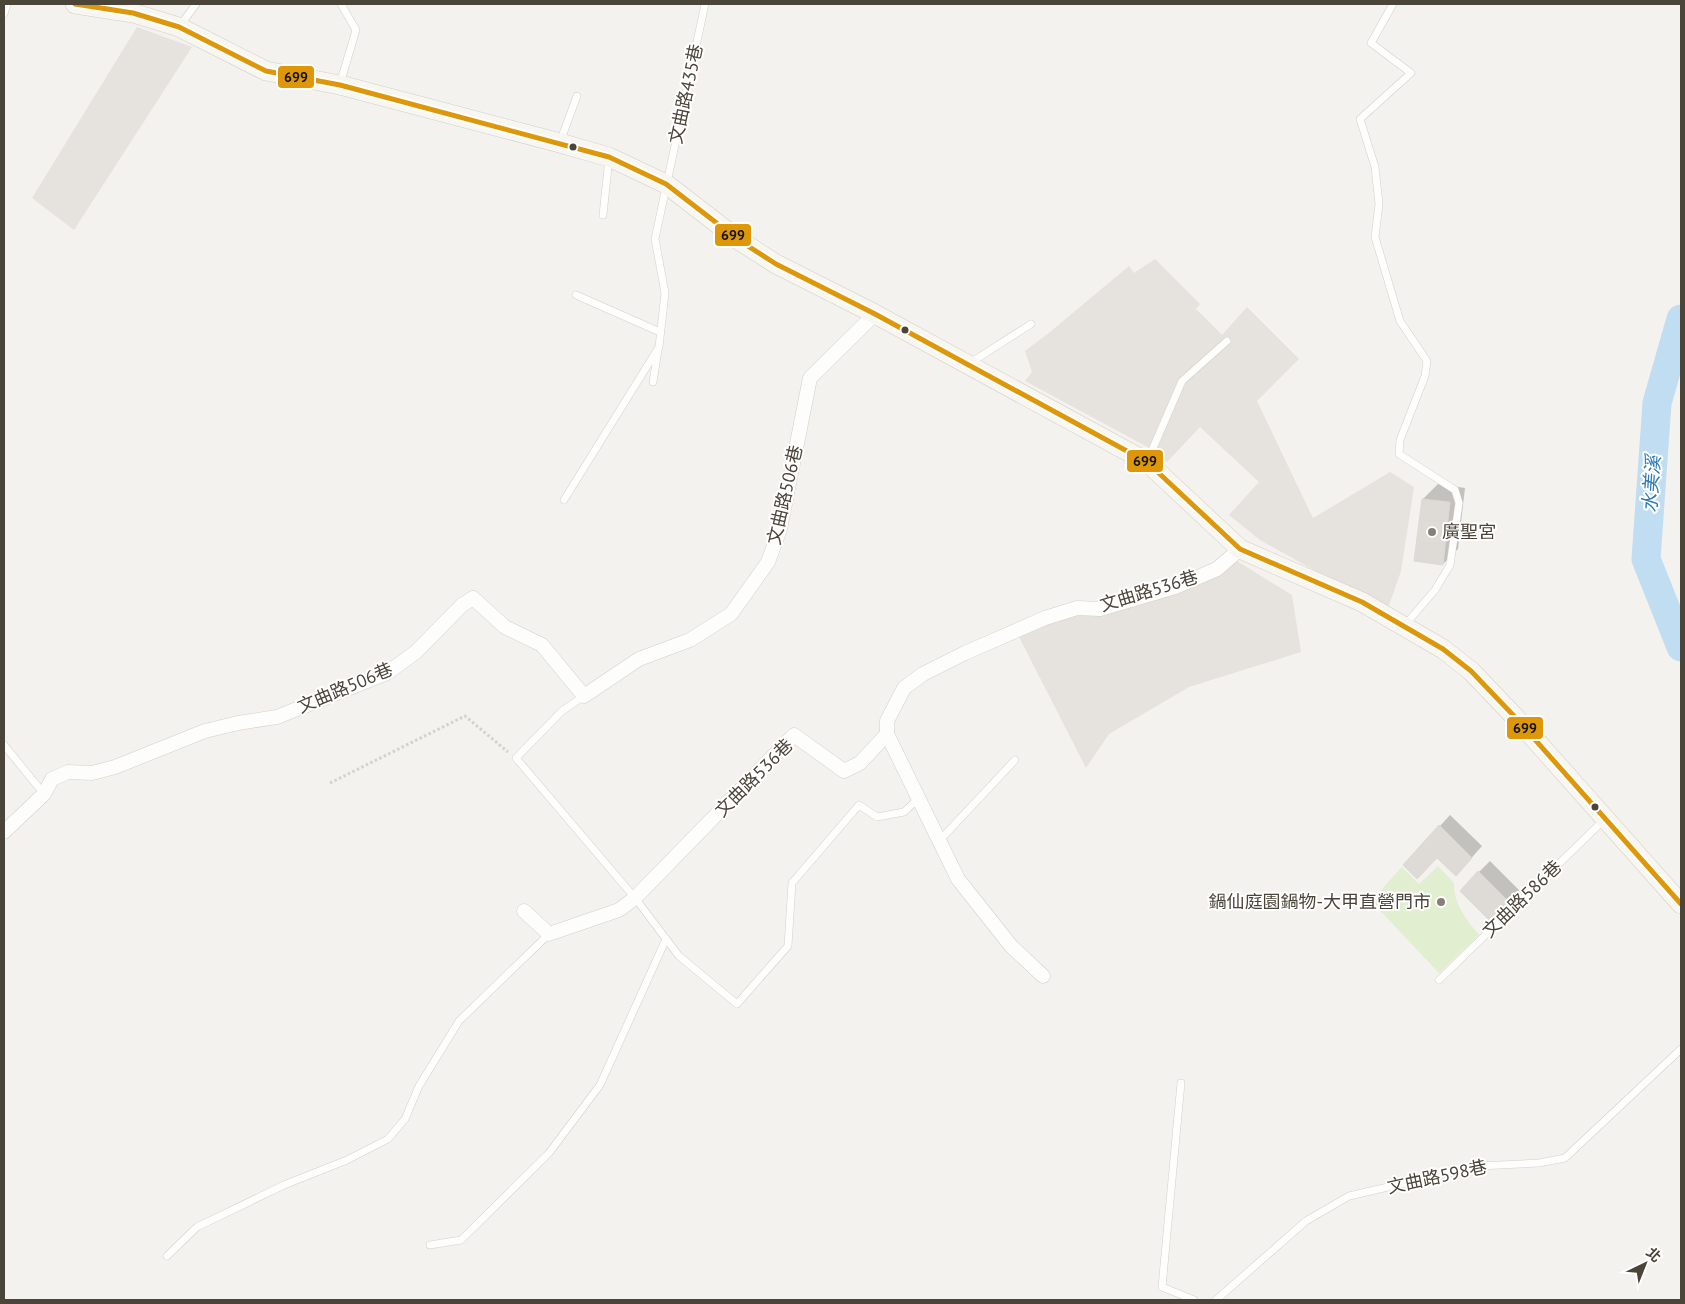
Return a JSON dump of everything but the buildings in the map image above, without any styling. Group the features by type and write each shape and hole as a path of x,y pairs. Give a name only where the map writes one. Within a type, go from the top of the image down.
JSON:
{"street":[{"path":"75,4 133,14 179,27 266,71 340,85 560,142 609,157 666,184 740,242 776,264 874,314 1147,462 1240,548 1362,602 1443,649 1471,671 1514,716 1681,904"},
{"name":"文曲路506巷","path":"44,794 52,779 68,772 92,774 115,767 204,731 238,723 278,717 387,673 416,652 462,605 473,598 505,628 542,645 584,696 639,659 690,640 731,614 768,562 780,529 810,378 874,314"},
{"name":"文曲路536巷","path":"549,934 618,910 635,898 794,735 844,771 860,763 887,734 887,721 904,688 923,674 965,653 1045,618 1077,608 1100,609 1175,587 1217,569 1240,548"},
{"path":"887,734 958,879 1010,946 1043,976"},
{"path":"4,832 44,794"},
{"path":"524,911 549,934"}],"lane":[{"path":"4,14 7,4"},
{"path":"179,27 196,4"},
{"path":"340,85 356,30 341,4"},
{"name":"文曲路435巷","path":"653,382 665,293 655,239 705,4"},
{"path":"1393,4 1371,43 1411,73 1360,119 1375,167 1379,204 1375,237 1400,321 1427,361 1425,376 1400,440 1399,454 1455,490 1459,503 1450,565 1435,590 1405,626"},
{"path":"560,142 577,96"},
{"path":"603,216 609,157"},
{"path":"576,295 660,332"},
{"path":"968,365 1031,324"},
{"path":"1147,462 1182,381 1227,342"},
{"path":"564,500 659,347"},
{"name":"文曲路506巷","path":"516,758 562,711 584,696"},
{"path":"4,745 44,794"},
{"path":"516,758 635,898 679,956 737,1004 788,946 792,883 859,805 877,817 904,812 920,798"},
{"path":"940,840 1015,760"},
{"name":"文曲路586巷","path":"1439,980 1606,819"},
{"path":"167,1256 197,1227 284,1185 347,1160 388,1139 405,1119 419,1086 460,1021 549,934"},
{"path":"430,1245 461,1240 549,1153 600,1085 666,940"},
{"name":"文曲路598巷","path":"1216,1300 1306,1221 1349,1196 1479,1166 1539,1163 1565,1158 1681,1050"},
{"path":"1181,1083 1162,1287 1194,1300"}],"path":[{"path":"330,783 465,716 516,758"}],"shaded area":[{"path":"137,27 192,47 74,230 32,198"},
{"path":"1155,259 1200,304 1196,309 1222,335 1247,307 1299,359 1257,401 1313,518 1390,472 1414,487 1401,571 1387,611 1260,540 1229,515 1259,482 1200,427 1167,462 1153,450 1025,381 1032,372 1025,351 1129,266 1134,273"},
{"path":"1232,558 1292,595 1301,652 1189,687 1109,734 1086,768 1017,633 1058,611 1093,613 1140,605"}],"green space":[{"path":"1438,866 1454,883 1458,905 1479,935 1439,973 1371,901 1402,867 1419,884"}],"waterway":[{"name":"水美溪","path":"1681,319 1657,403 1646,559 1681,647"}],"transit line":[{"name":"699","path":"75,4 133,13 179,27 266,71 340,85 609,157 666,184 740,241 776,264 875,314 1147,462 1240,549 1362,602 1443,649 1471,671 1514,716 1681,904"}],"place":[{"name":"廣聖宮","path":"1432,532"},
{"name":"鍋仙庭園鍋物-大甲直營門市","path":"1441,902"}]}
